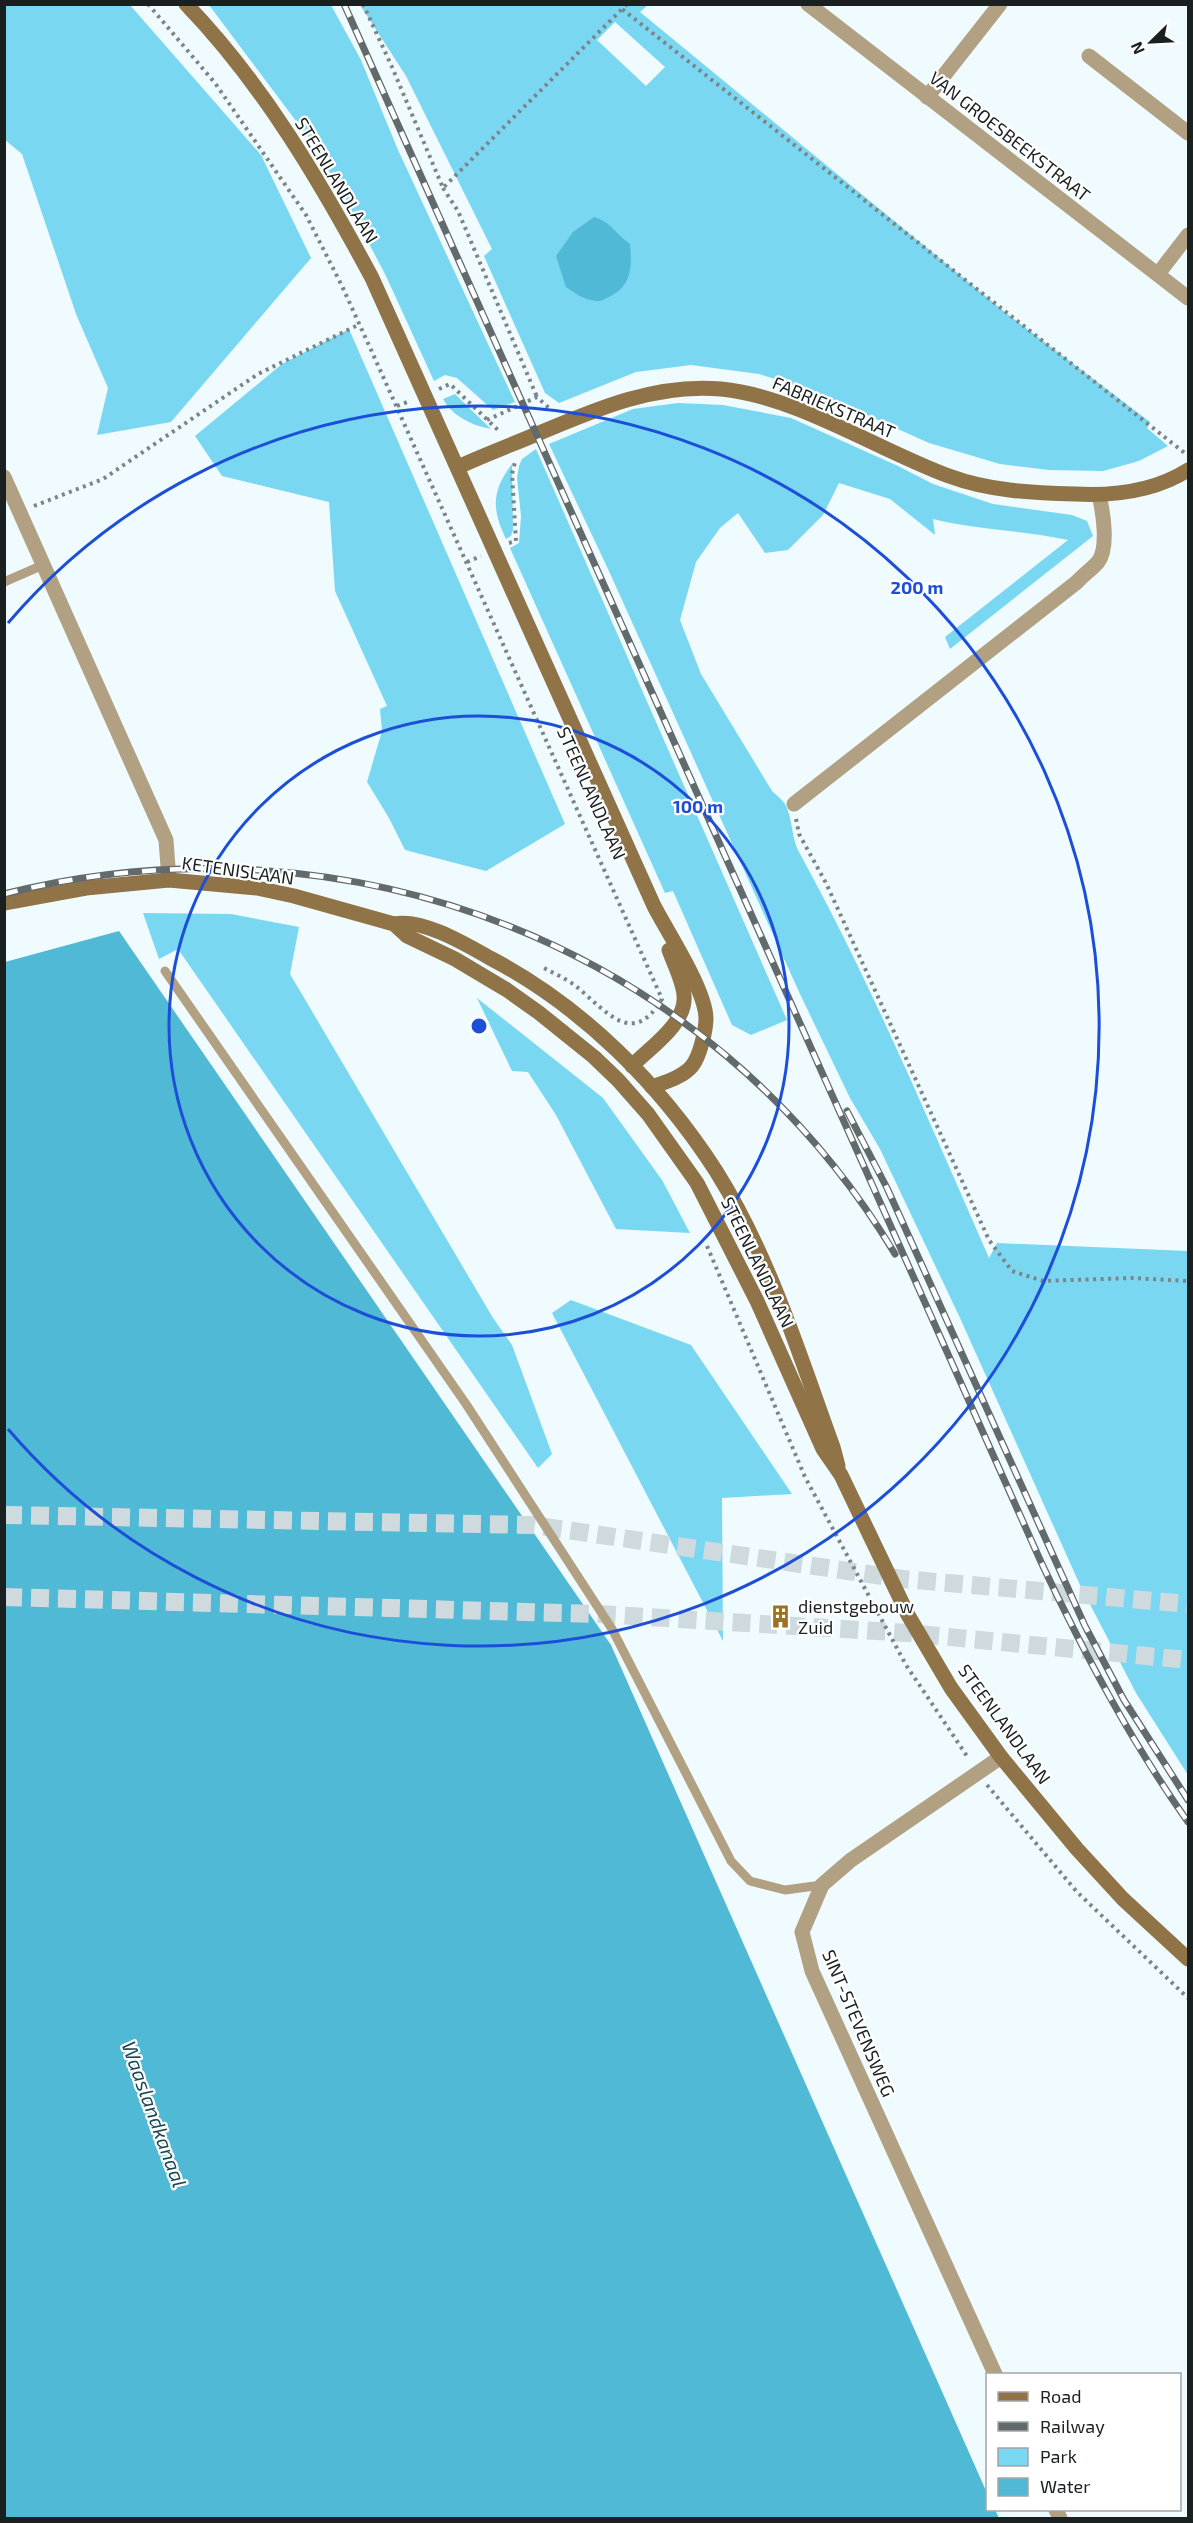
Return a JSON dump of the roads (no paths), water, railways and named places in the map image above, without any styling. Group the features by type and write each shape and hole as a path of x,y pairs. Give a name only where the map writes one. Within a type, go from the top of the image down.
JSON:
{"main road":[{"name":"STEENLANDLAAN","path":"186,4 230,56 322,187 372,278 654,906 699,992 706,1018 701,1046 691,1067 674,1078 652,1087"},
{"name":"FABRIEKSTRAAT","path":"458,467 564,422 637,396 676,390 721,389 774,400 952,477 1008,491 1099,495 1140,490 1188,472"},
{"name":"KETENISLAAN","path":"4,903 86,888 169,880 257,888 393,924 407,936 455,959 514,995 563,1031 618,1080"},
{"name":"STEENLANDLAAN","path":"654,906 684,996 681,1011 672,1027 632,1066 652,1087 716,1172 752,1239 773,1287 830,1436 840,1475"},
{"name":"KETENISLAAN","path":"393,924 405,921 439,933 515,971 571,1011 607,1041 632,1066"},
{"name":"STEENLANDLAAN","path":"618,1080 648,1114 706,1199 757,1301 822,1449 840,1475 908,1615 951,1688 1001,1757 1084,1857 1123,1899 1188,1959"}],"street":[{"name":"VAN GROESBEEKSTRAAT","path":"808,4 1188,298"},
{"path":"927,97 1000,4"},
{"path":"1089,56 1188,133"},
{"path":"1158,274 1188,235"},
{"path":"4,477 166,840 169,880"},
{"path":"794,804 1077,582 1100,560 1104,540 1099,495"},
{"name":"SINT-STEVENSWEG","path":"994,2373 812,1971 802,1932 822,1885 851,1860 1001,1757"}],"lane":[{"path":"4,582 43,565"},
{"path":"165,971 466,1404 612,1629 731,1861 750,1881 785,1890 822,1885"}],"water":[{"path":"594,217 609,225 630,244 631,252 629,275 622,287 617,293 598,301 584,298 566,287 556,256 573,232"},
{"name":"Waaslandkanaal","path":"119,931 611,1645 986,2491 986,2511 996,2511 999,2518 5,2518 5,962"}],"tunnel":[{"path":"4,1515 532,1525 903,1579 1188,1604"},
{"path":"4,1597 598,1614 908,1633 1188,1660"}],"railway":[{"path":"344,4 1041,1562 1127,1728 1188,1822"},
{"path":"4,894 134,872 262,870 389,889 509,926 623,982 727,1056 818,1147 895,1254"},
{"path":"847,1111 887,1188 1085,1626 1124,1700 1188,1800"}],"place":[{"name":"dienstgebouw Zuid","path":"780,1616"}]}
